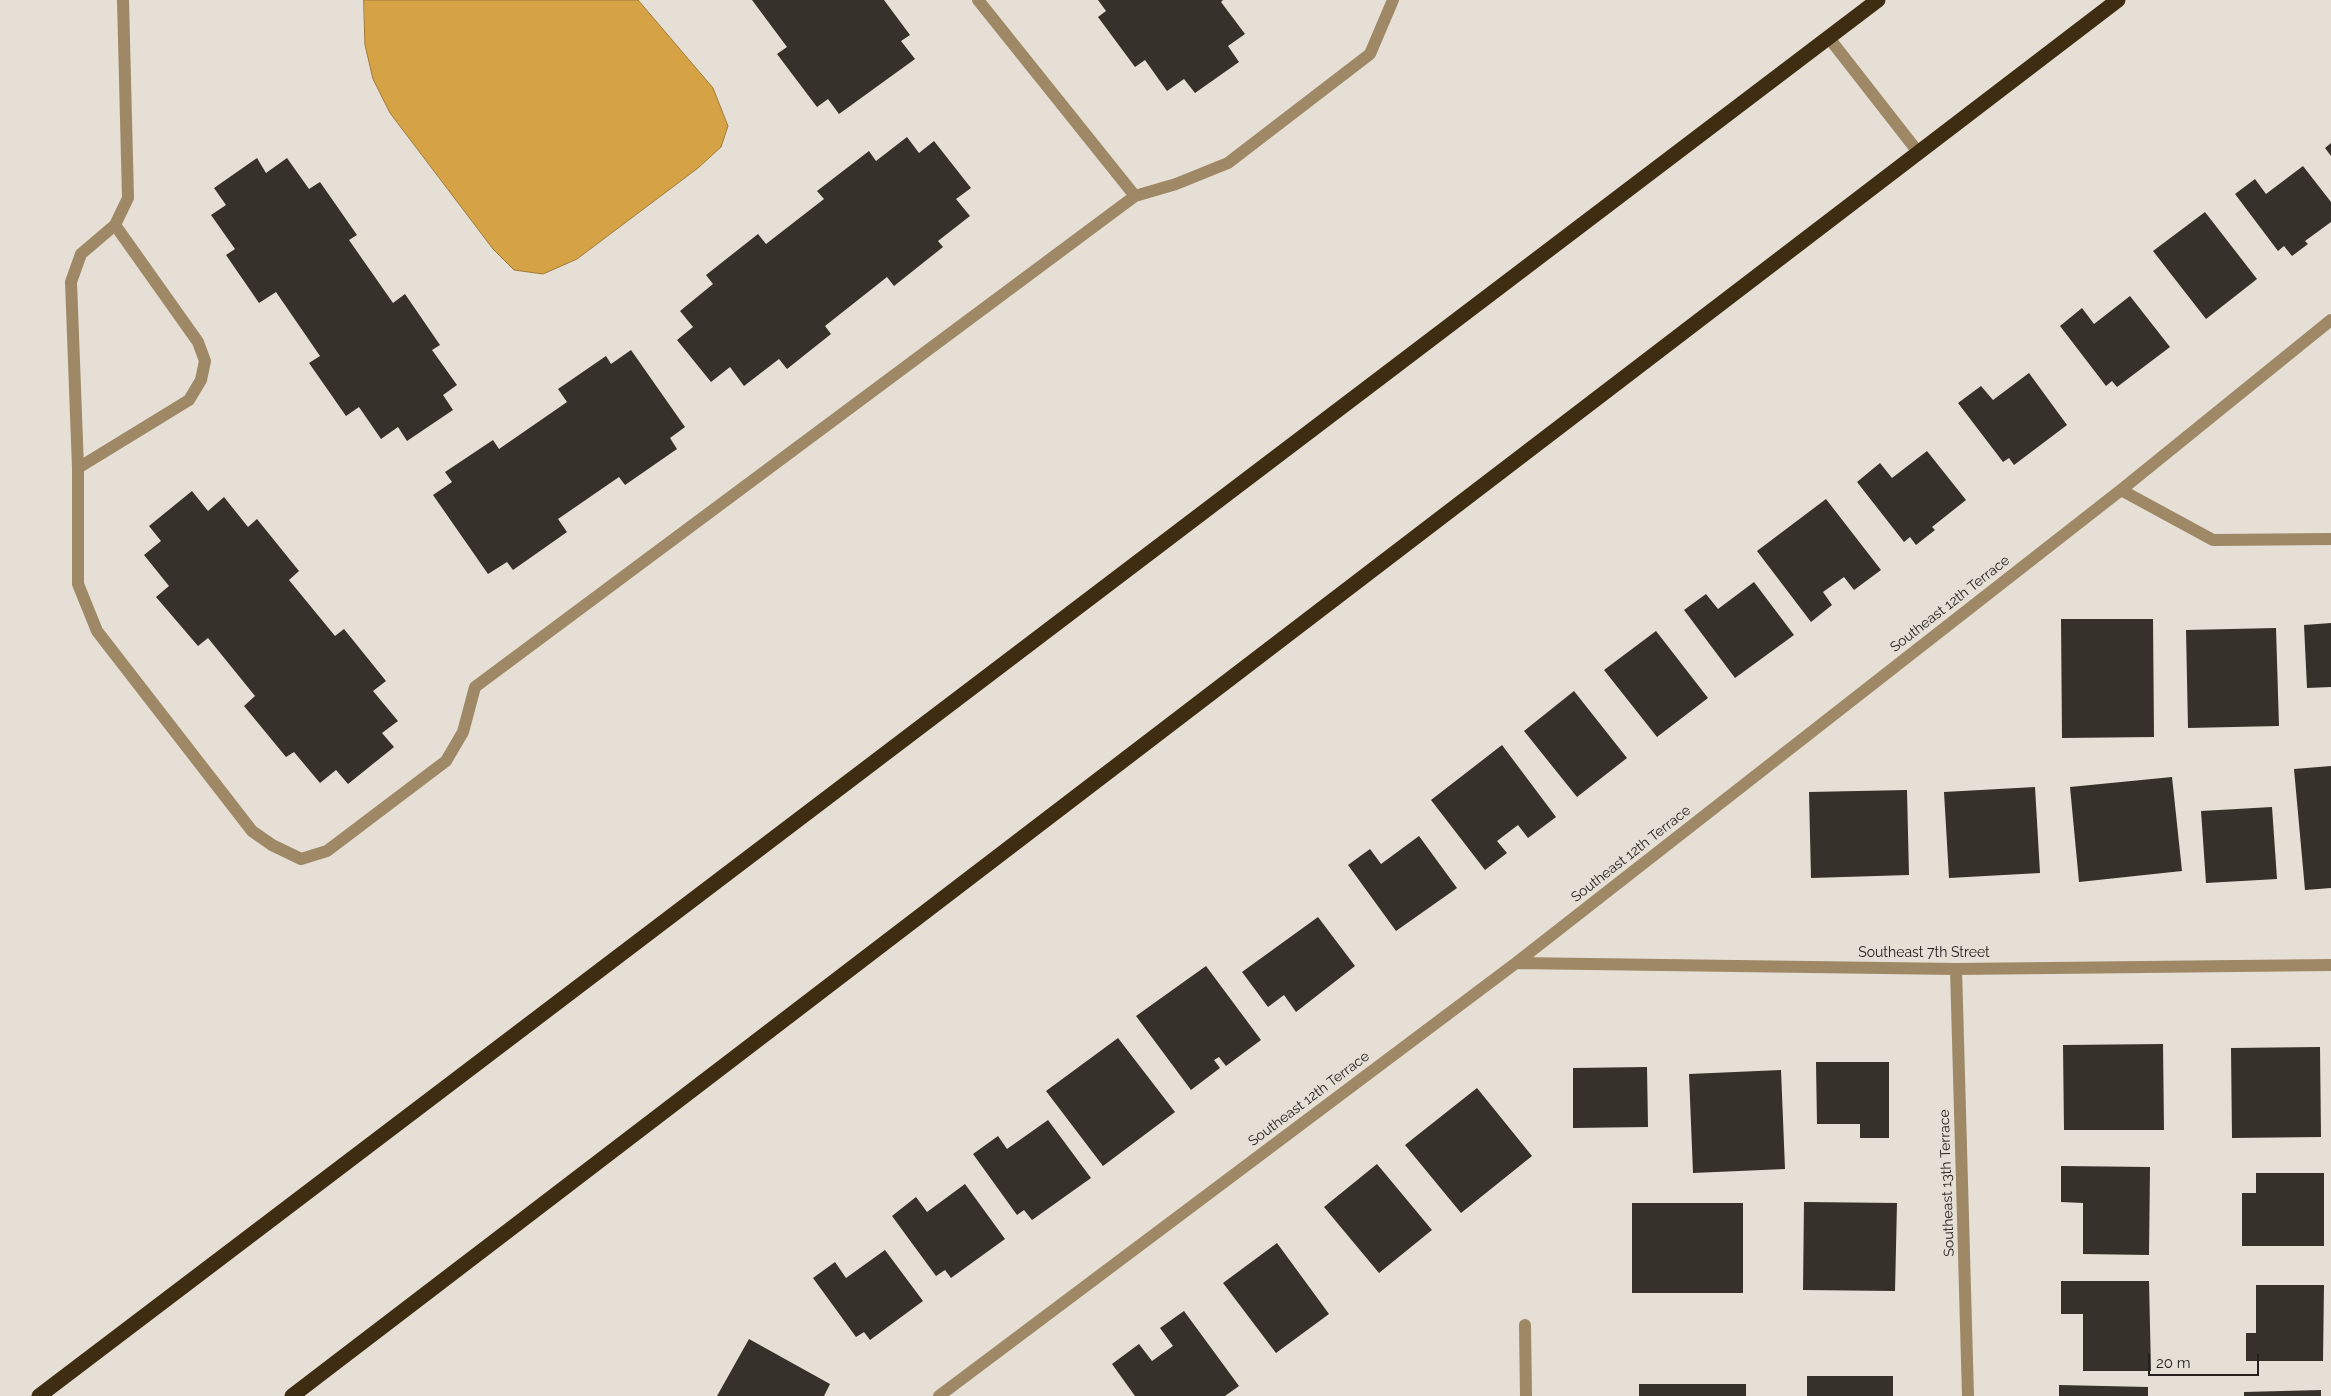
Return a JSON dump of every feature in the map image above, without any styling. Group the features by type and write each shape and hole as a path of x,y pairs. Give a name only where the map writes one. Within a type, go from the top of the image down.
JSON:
{"highway":[{"path":"39,1396 1878,0"},
{"path":"292,1396 2118,0"}],"street":[{"path":"123,0 128,198 115,225 81,254 71,282 78,468 78,584 98,631 252,831 272,845 301,859 327,851 446,761 463,732 475,686 1135,196 1176,184 1228,163 1370,54 1393,0"},
{"path":"978,0 1135,196"},
{"path":"1829,38 1918,152"},
{"path":"78,468 188,400 202,380 205,361 198,342 115,225"},
{"name":"Southeast 12th Terrace","path":"939,1396 1516,963 2121,490 2331,320"},
{"path":"2121,490 2214,540 2331,539"},
{"name":"Southeast 7th Street","path":"1516,963 1956,969 2331,965"},
{"name":"Southeast 13th Terrace","path":"1956,969 1968,1396"},
{"path":"1525,1325 1526,1396"}],"shaded area":[{"path":"364,0 638,0 713,88 728,126 721,147 698,168 577,259 543,274 514,270 493,249 390,113 373,79 365,45"}],"building":[{"path":"752,0 884,0 910,35 901,41 915,59 839,114 828,99 817,107 777,54 787,47"},
{"path":"1098,0 1223,0 1221,2 1245,34 1228,46 1239,62 1195,93 1184,79 1167,91 1145,60 1135,67 1098,17 1106,11"},
{"path":"907,137 919,153 934,141 971,188 956,199 970,216 938,241 943,247 894,286 887,277 825,326 831,334 787,369 779,359 744,386 730,367 711,382 677,340 693,327 680,311 713,284 706,275 758,234 766,244 824,199 817,191 869,151 876,161"},
{"path":"2331,143 2331,156 2325,148"},
{"path":"257,158 266,173 287,158 309,189 320,182 357,235 349,240 393,303 405,294 440,345 432,350 457,385 443,395 453,410 407,441 398,427 381,439 359,407 346,416 309,363 320,356 276,292 259,303 226,255 235,249 211,215 226,205 214,188"},
{"path":"2303,166 2331,202 2331,222 2305,241 2308,244 2292,256 2284,246 2278,251 2235,194 2255,179 2266,194"},
{"path":"2205,212 2257,279 2206,319 2153,251"},
{"path":"2130,296 2170,347 2117,387 2112,381 2106,386 2060,326 2082,308 2094,324"},
{"path":"631,350 685,427 670,438 677,449 625,485 619,477 558,519 567,532 513,570 507,562 488,574 433,495 452,482 445,472 493,440 499,449 567,402 558,389 606,356 611,364"},
{"path":"2029,373 2067,425 2014,465 2009,458 2003,462 1958,403 1981,386 1993,400"},
{"path":"1927,451 1966,500 1932,527 1935,530 1916,545 1910,537 1904,542 1857,482 1880,463 1892,478"},
{"path":"192,491 208,511 224,497 248,527 257,519 299,571 289,580 335,636 344,629 386,681 373,691 398,721 382,733 394,747 348,784 336,770 320,783 294,752 286,757 244,706 255,696 208,638 198,646 156,597 169,586 144,555 161,541 149,526"},
{"path":"1826,499 1881,570 1854,590 1844,577 1823,592 1832,605 1811,622 1757,551"},
{"path":"1754,582 1794,635 1735,678 1684,610 1706,594 1718,609"},
{"path":"2061,619 2153,619 2154,737 2062,738"},
{"path":"2331,623 2331,687 2307,688 2304,625"},
{"path":"2276,628 2279,726 2188,728 2186,630"},
{"path":"1656,631 1708,698 1657,737 1604,670"},
{"path":"1574,691 1627,758 1577,797 1524,731"},
{"path":"1502,745 1556,817 1528,838 1518,825 1497,841 1507,853 1485,870 1431,800"},
{"path":"2331,766 2331,888 2305,890 2294,769"},
{"path":"2172,777 2182,871 2079,882 2070,787"},
{"path":"2035,787 2040,873 1949,878 1944,792"},
{"path":"1907,790 1909,875 1811,878 1809,792"},
{"path":"2272,807 2277,879 2206,883 2201,811"},
{"path":"1419,836 1457,888 1396,931 1348,865 1370,849 1381,864"},
{"path":"1318,917 1355,966 1296,1012 1284,995 1268,1007 1242,972"},
{"path":"1206,966 1261,1040 1226,1066 1219,1057 1214,1060 1220,1068 1191,1090 1136,1016"},
{"path":"1118,1038 1175,1112 1103,1166 1046,1091"},
{"path":"2163,1044 2164,1130 2064,1130 2063,1045"},
{"path":"2320,1047 2321,1137 2232,1138 2231,1048"},
{"path":"1816,1062 1889,1062 1889,1138 1860,1138 1860,1124 1817,1124"},
{"path":"1647,1067 1648,1127 1573,1128 1573,1068"},
{"path":"1781,1070 1785,1169 1693,1173 1689,1074"},
{"path":"1477,1088 1532,1156 1461,1213 1405,1145"},
{"path":"1048,1120 1091,1178 1032,1220 1024,1210 1017,1215 973,1154 998,1136 1007,1149"},
{"path":"1377,1164 1432,1230 1379,1273 1324,1207"},
{"path":"2061,1166 2150,1167 2149,1255 2083,1254 2083,1203 2061,1202"},
{"path":"2256,1173 2324,1173 2324,1246 2242,1246 2242,1193 2256,1193"},
{"path":"965,1184 1005,1239 951,1278 945,1270 936,1276 892,1216 916,1197 927,1212"},
{"path":"1804,1202 1897,1203 1895,1291 1803,1290"},
{"path":"1632,1203 1743,1203 1743,1293 1632,1293"},
{"path":"1277,1243 1329,1314 1276,1353 1223,1283"},
{"path":"885,1250 923,1301 870,1340 864,1332 856,1337 813,1278 835,1262 846,1278"},
{"path":"2061,1281 2149,1281 2151,1371 2083,1371 2083,1314 2061,1314"},
{"path":"2256,1285 2324,1285 2323,1361 2246,1361 2246,1333 2256,1333"},
{"path":"1184,1311 1239,1386 1225,1396 1135,1396 1112,1364 1139,1344 1152,1361 1173,1346 1160,1328"},
{"path":"749,1339 830,1384 824,1396 717,1396"},
{"path":"1807,1376 1893,1376 1893,1396 1807,1396"},
{"path":"1639,1384 1746,1384 1746,1396 1639,1396"},
{"path":"2059,1385 2148,1387 2148,1396 2059,1396"},
{"path":"2321,1390 2321,1396 2244,1396 2244,1392"}]}
